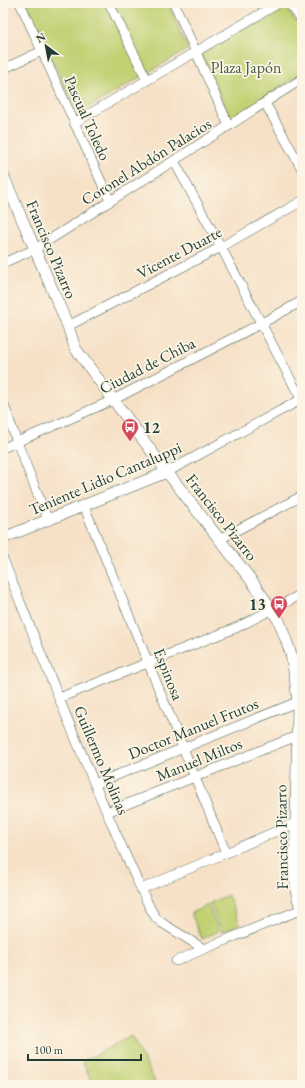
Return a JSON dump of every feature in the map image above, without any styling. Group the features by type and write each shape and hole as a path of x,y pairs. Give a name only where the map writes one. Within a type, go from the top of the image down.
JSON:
{"street":[{"name":"Pascual Toledo","path":"20,3 110,202"},
{"path":"109,3 147,80"},
{"path":"174,3 229,126"},
{"path":"74,123 279,3"},
{"path":"288,3 302,20"},
{"path":"3,69 42,51"},
{"name":"Coronel Abdón Palacios","path":"3,263 35,249 302,79"},
{"path":"265,103 301,164"},
{"path":"174,161 222,247 302,400"},
{"name":"Francisco Pizarro","path":"3,175 68,326 75,348 167,472 251,580 272,610 285,636 291,654 300,701 299,822 295,876 297,895 302,910"},
{"name":"Vicente Duarte","path":"68,326 222,247 302,200"},
{"name":"Ciudad de Chiba","path":"3,448 113,400 302,301"},
{"name":"Teniente Lidio Cantaluppi","path":"3,538 167,472 302,400"},
{"path":"3,402 48,520"},
{"path":"220,539 302,496"},
{"name":"Espinosa","path":"84,506 226,853"},
{"name":"Guillermo Molinas","path":"3,559 95,784 150,908 156,918 162,923 204,949"},
{"path":"59,698 238,627 302,594"},
{"name":"Doctor Manuel Frutos","path":"95,784 300,701"},
{"name":"Manuel Miltos","path":"107,812 299,735"},
{"path":"141,889 299,822"},
{"path":"176,961 302,910"}],"green space":[{"path":"25,3 168,3 188,49 78,114"},
{"name":"Plaza Japón","path":"284,6 302,28 302,73 231,119 201,53"},
{"path":"228,895 240,924 222,932 210,903"},
{"path":"208,905 219,931 202,939 191,913"},
{"path":"131,1036 157,1085 94,1085 82,1062"}],"place":[{"name":"12","path":"130,442"},
{"name":"13","path":"279,619"}]}
